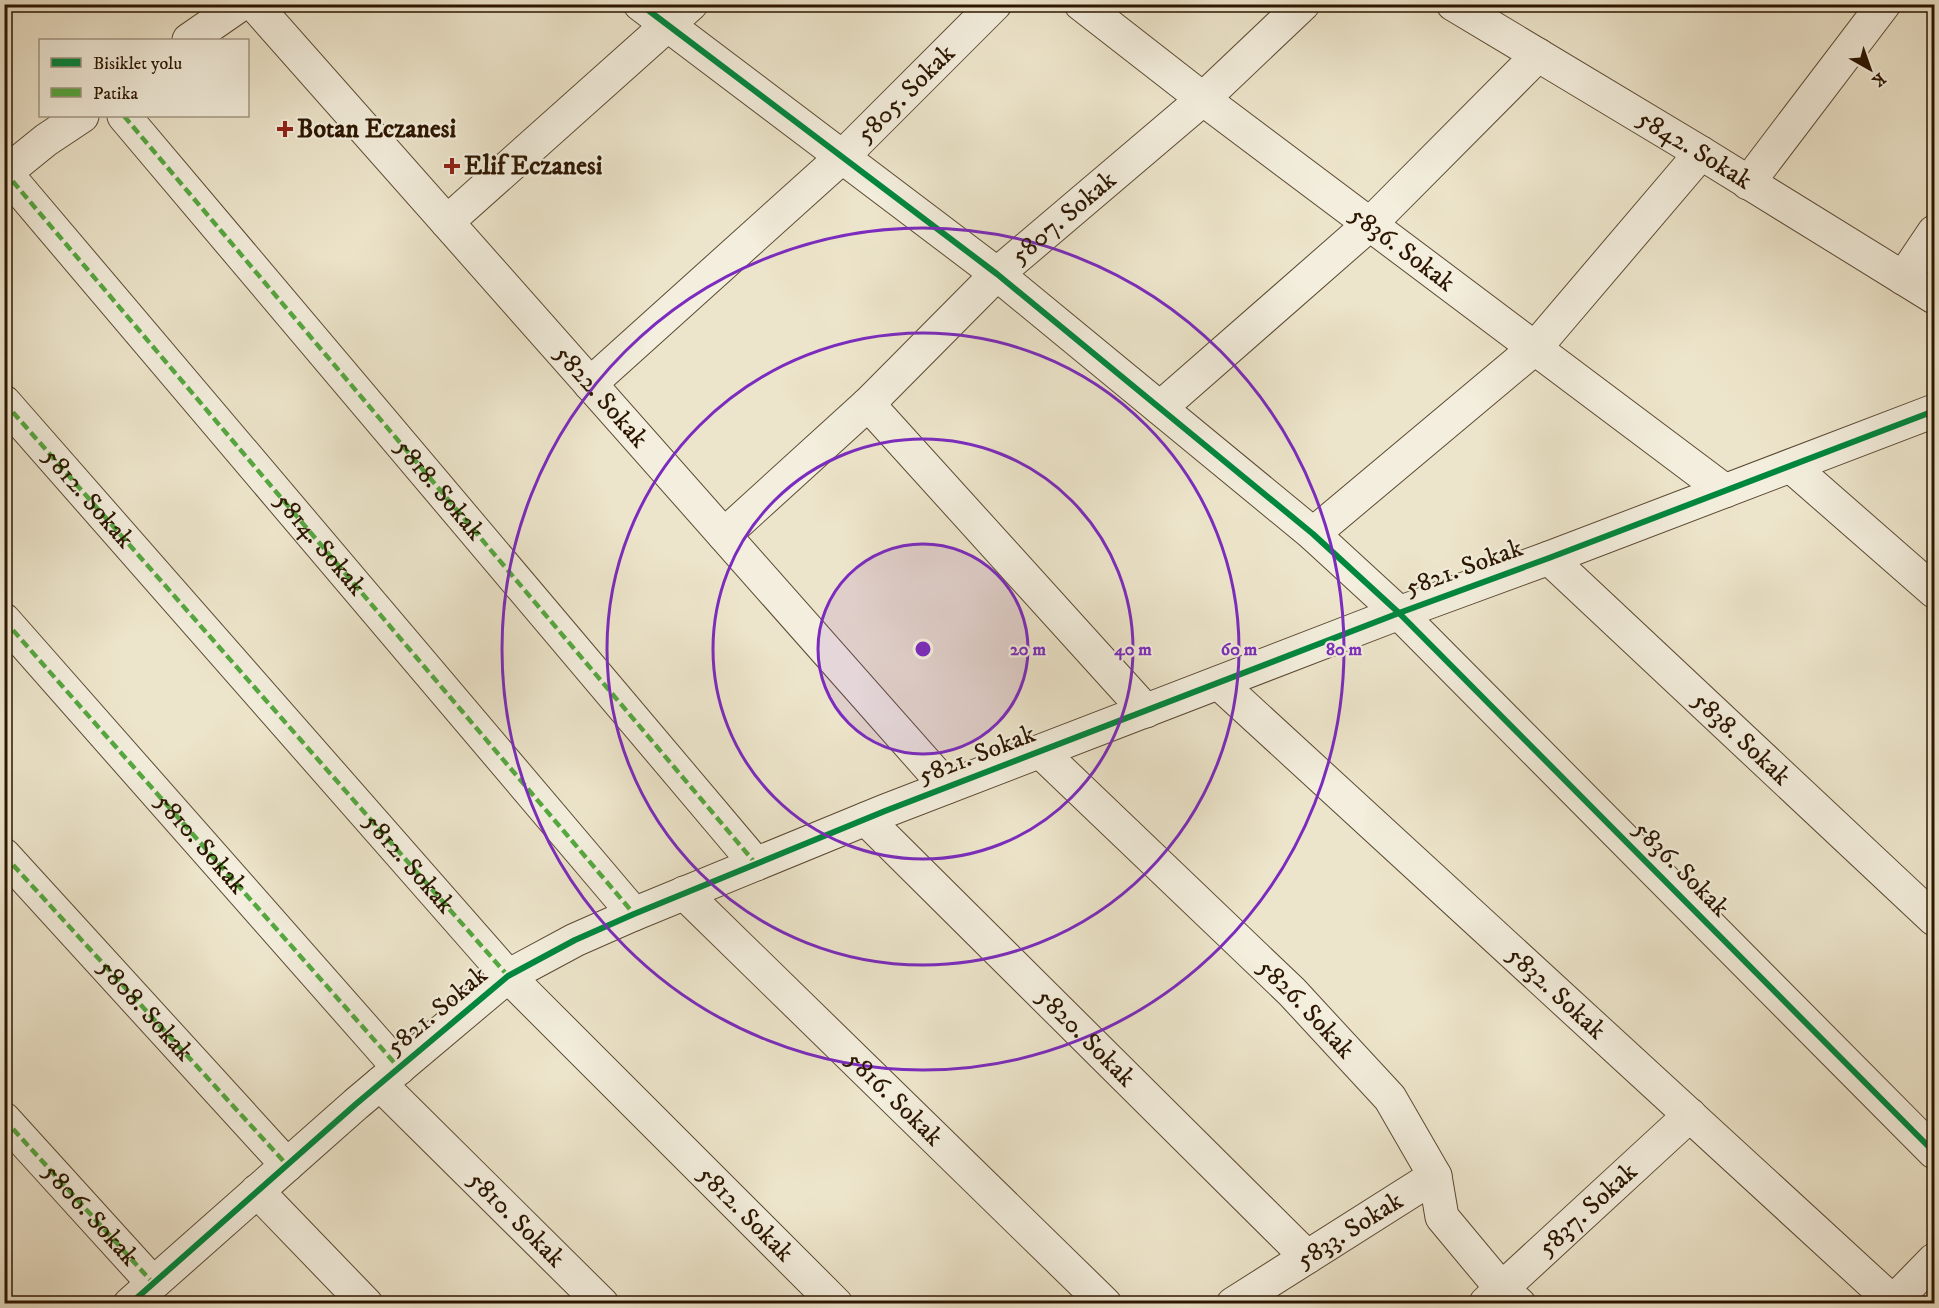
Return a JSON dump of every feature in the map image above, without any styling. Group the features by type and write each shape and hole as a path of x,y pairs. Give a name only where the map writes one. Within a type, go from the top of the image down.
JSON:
{"street":[{"path":"190,39 241,4"},
{"name":"5822. Sokak","path":"254,4 947,787"},
{"name":"5836. Sokak","path":"640,4 680,15 842,157 997,274 1314,534 1399,613 1935,1152"},
{"name":"5805. Sokak","path":"590,384 842,157 995,4"},
{"name":"5836. Sokak","path":"1081,4 1203,99 1725,491"},
{"name":"5807. Sokak","path":"724,535 868,404 997,274 1203,99 1303,4"},
{"name":"5842. Sokak","path":"1453,4 1935,297"},
{"path":"1749,183 1884,4"},
{"path":"447,222 680,15"},
{"path":"1160,408 1370,224 1538,55"},
{"path":"5,173 46,140 80,117"},
{"name":"5818. Sokak","path":"125,117 756,864"},
{"path":"1314,534 1535,348 1701,153"},
{"name":"5814. Sokak","path":"5,173 634,914"},
{"path":"1904,278 1935,232"},
{"name":"5812. Sokak","path":"4,402 508,976 836,1304"},
{"path":"868,404 1146,711"},
{"name":"5821. Sokak","path":"141,1293 508,976 575,940 684,893 947,787 1399,613 1935,411"},
{"path":"1791,466 1935,591"},
{"name":"5838. Sokak","path":"1549,558 1935,919"},
{"name":"5810. Sokak","path":"4,620 390,1076 602,1304"},
{"name":"5832. Sokak","path":"1219,683 1892,1303"},
{"name":"5826. Sokak","path":"1041,752 1292,992 1390,1098 1435,1176 1442,1217 1502,1299"},
{"name":"5820. Sokak","path":"866,819 1307,1257"},
{"name":"5808. Sokak","path":"4,855 287,1165"},
{"name":"5816. Sokak","path":"684,893 1105,1304"},
{"name":"5837. Sokak","path":"1502,1299 1690,1115"},
{"name":"5806. Sokak","path":"4,1119 141,1293"},
{"name":"5833. Sokak","path":"1233,1304 1435,1176"},
{"path":"257,1191 366,1304"},
{"path":"1892,1303 1935,1260"}],"marked path":[{"path":"125,117 756,864"},
{"path":"4,171 634,914"},
{"path":"4,402 508,976"},
{"path":"4,620 399,1068"},
{"path":"4,855 287,1165"},
{"path":"4,1119 153,1283"}],"cycle path":[{"path":"640,4 997,274 1313,534 1399,613 1934,1152"},
{"path":"130,1304 356,1104 508,976 575,940 885,811 1399,613 1934,411"}],"place":[{"name":"Botan Eczanesi","path":"285,129"},
{"name":"Elif Eczanesi","path":"452,166"}]}
